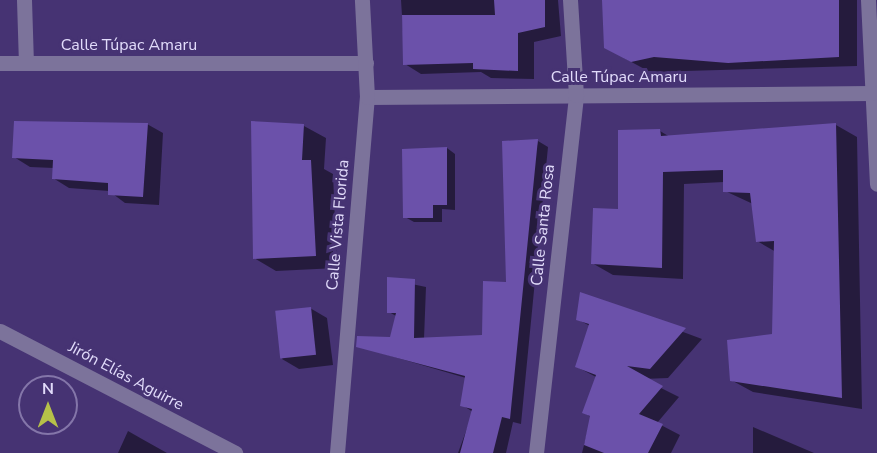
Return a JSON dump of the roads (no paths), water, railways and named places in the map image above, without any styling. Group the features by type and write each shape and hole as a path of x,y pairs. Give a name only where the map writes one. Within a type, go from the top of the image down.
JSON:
{"street":[{"path":"24,0 26,63"},
{"name":"Calle Vista Florida","path":"337,453 367,97 362,0"},
{"name":"Calle Santa Rosa","path":"536,453 576,95 570,0"},
{"path":"868,0 877,184"},
{"name":"Calle Túpac Amaru","path":"0,63 366,63"},
{"name":"Calle Túpac Amaru","path":"367,97 872,93"},
{"name":"Jirón Elías Aguirre","path":"1,335 235,453"}]}
